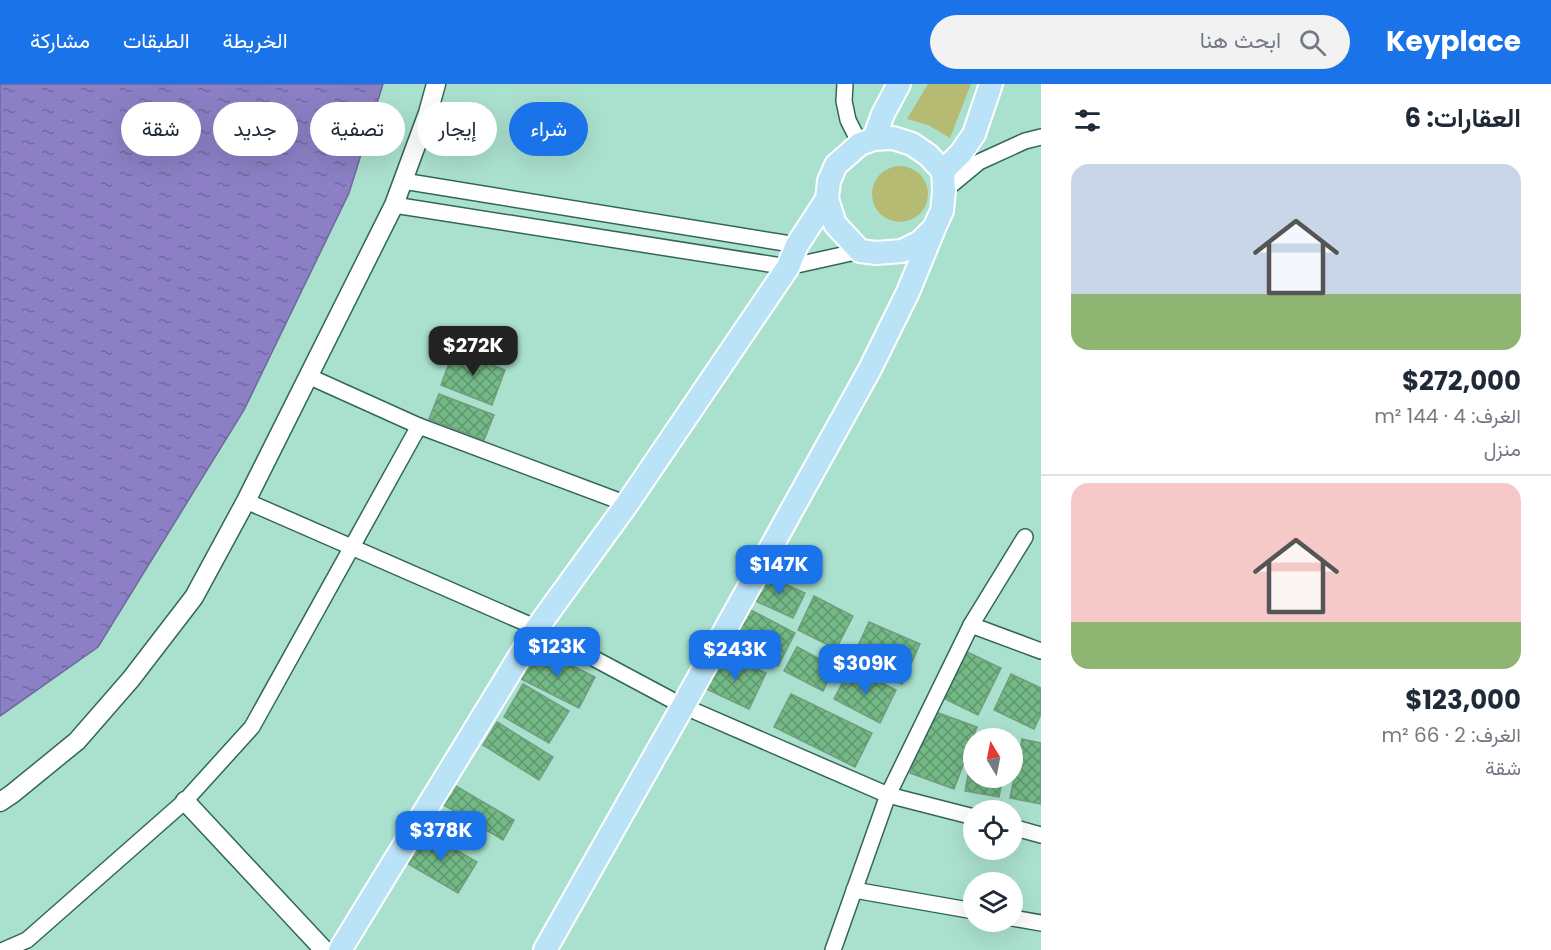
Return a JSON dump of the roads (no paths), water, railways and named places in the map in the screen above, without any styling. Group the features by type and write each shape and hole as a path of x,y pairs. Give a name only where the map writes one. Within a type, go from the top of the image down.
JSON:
{"main road":[{"path":"899,84 867,141 836,165 829,181 827,199 835,224 860,251 876,253 902,251 920,242 934,228"},
{"path":"545,950 870,369 908,292 942,211 943,181 974,134 991,84"},
{"path":"867,141 893,138 912,144 928,155 943,181"},
{"path":"340,950 537,628 627,504 788,267 797,245 827,199"}],"street":[{"path":"0,802 77,741 131,679 194,597 246,501 394,205 428,113 436,84"},
{"path":"844,84 844,102 848,120 867,141"},
{"path":"943,181 1025,141 1041,137"},
{"path":"403,180 797,245"},
{"path":"394,205 788,267 860,251"},
{"path":"308,376 419,426 627,504"},
{"path":"4,950 28,945 184,801 252,727 419,426"},
{"path":"246,501 537,628 683,706 888,795 963,814"},
{"path":"833,950 888,795 971,624 1025,537"},
{"path":"971,624 1041,651"},
{"path":"184,801 324,950"},
{"path":"1023,830 1041,835"},
{"path":"854,890 963,909"},
{"path":"1023,920 1041,922"}],"water":[{"path":"0,84 383,84 377,102 310,102 310,156 361,156 349,193 244,410 98,647 0,716"}]}
